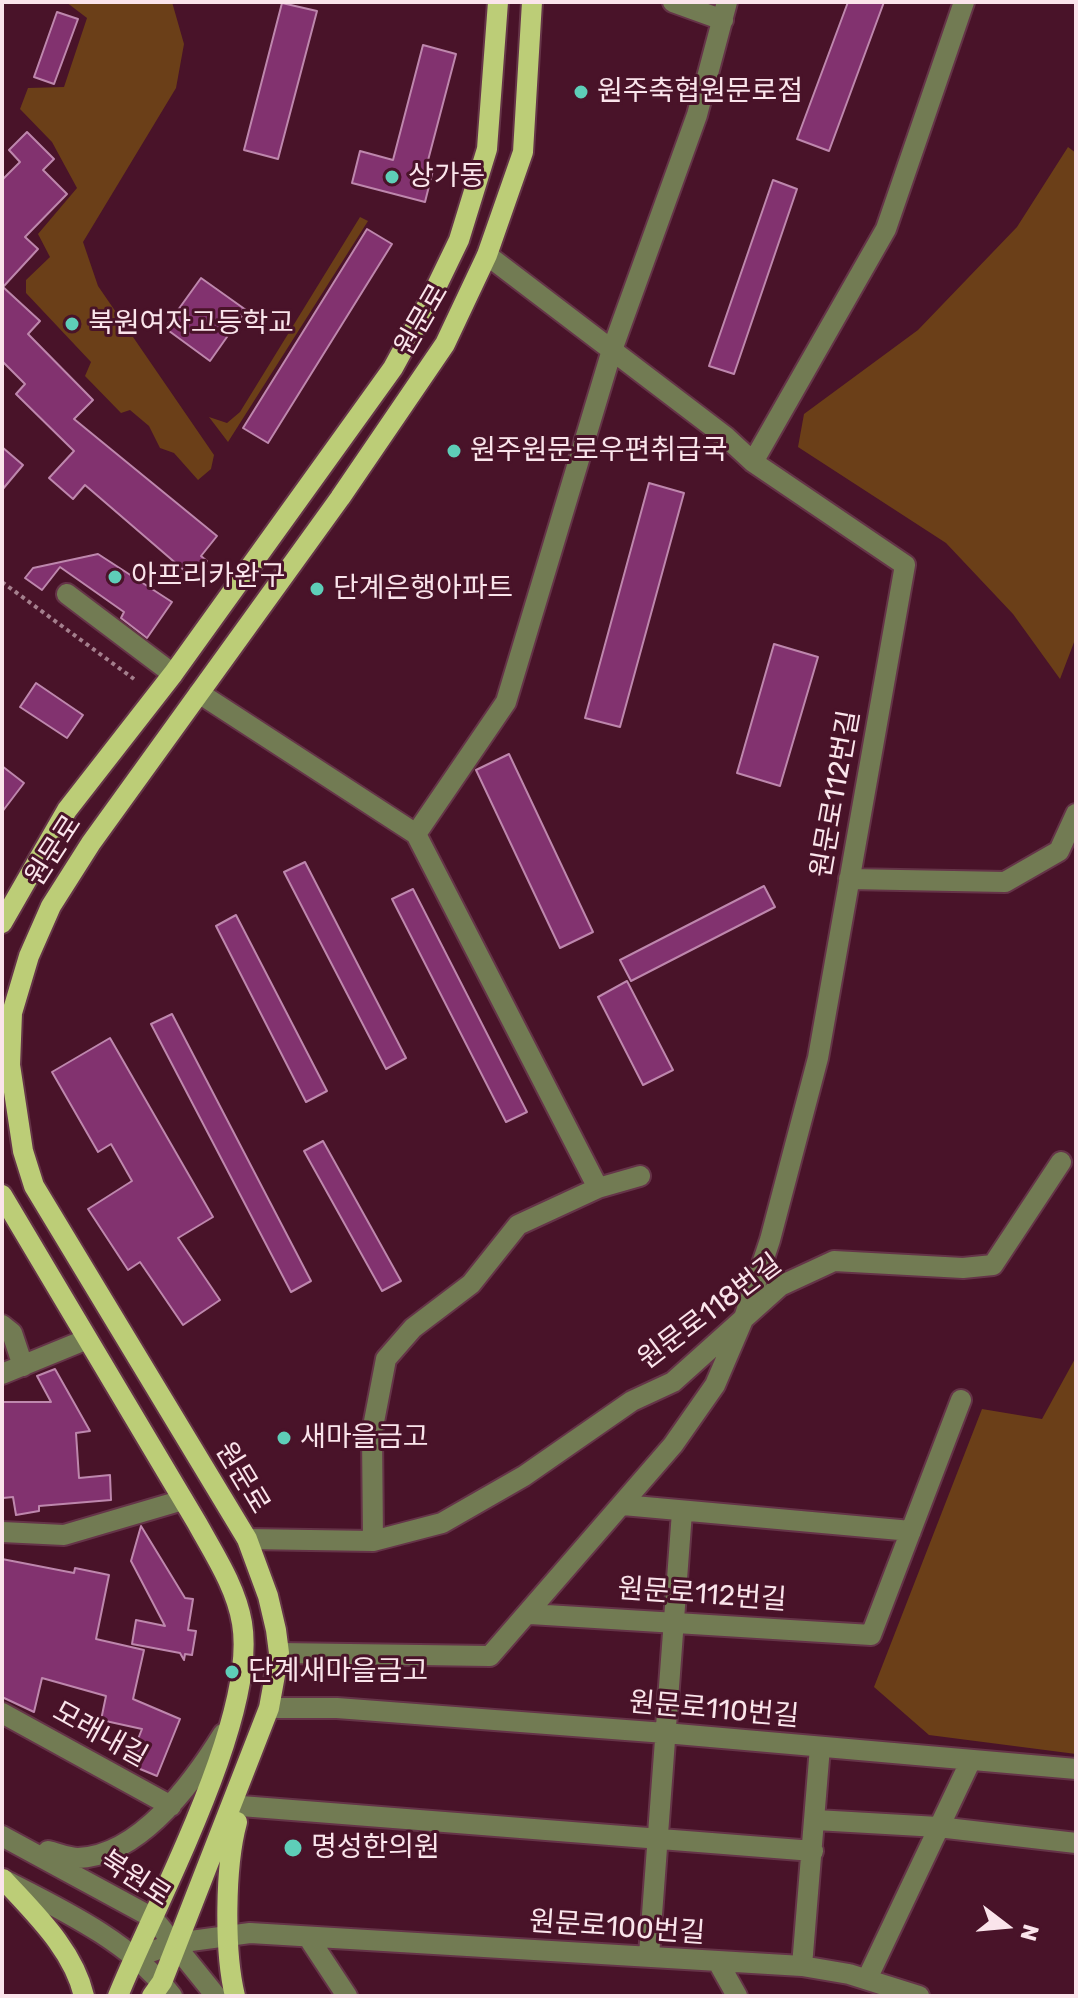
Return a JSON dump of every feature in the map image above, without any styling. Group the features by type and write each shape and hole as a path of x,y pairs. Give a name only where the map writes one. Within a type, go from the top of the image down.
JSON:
{"main road":[{"name":"원문로","path":"2,923 67,810 173,674 393,368 459,240 487,149 498,2"},
{"name":"원문로","path":"162,1991 176,1943 269,1708 279,1653 268,1596 247,1539 34,1186 7,1086 12,1013 29,956 51,906 91,843 445,344 487,255 523,152 532,2"},
{"path":"459,240 487,255"},
{"path":"173,674 199,693"},
{"path":"2,1195 227,1577 242,1619 245,1647 242,1681 227,1728 153,1918 118,1996"},
{"path":"235,1996 229,1935 229,1851 254,1751"},
{"path":"2,1879 55,1938 68,1958 84,1996"}],"street":[{"path":"416,834 506,702 612,350 697,115 725,11 673,2"},
{"path":"753,462 886,229 964,2"},
{"name":"원문로112번길","path":"279,1653 490,1656 530,1614 673,1445 715,1385 745,1315 770,1240 818,1058 905,565 753,462 726,437 487,255"},
{"path":"67,594 173,674"},
{"path":"199,693 416,834 598,1188"},
{"path":"849,879 1005,882 1059,851 1076,814"},
{"name":"원문로118번길","path":"247,1539 373,1541 442,1523 524,1476 632,1401 673,1382 780,1286 834,1261 963,1268 993,1265 1061,1162"},
{"path":"373,1541 372,1432 386,1359 413,1328 471,1284 518,1225 598,1188 640,1176"},
{"path":"2,1325 12,1333 23,1366"},
{"path":"2,1374 85,1340"},
{"path":"623,1505 911,1531 961,1400"},
{"path":"2,1532 64,1535 183,1500"},
{"path":"649,1955 655,1838 682,1512"},
{"name":"원문로112번길","path":"530,1614 674,1620 871,1635 911,1531"},
{"name":"원문로110번길","path":"269,1708 337,1708 820,1747 802,1966"},
{"name":"모래내길","path":"2,1713 171,1806"},
{"path":"9,1840 78,1858 117,1846 171,1806 194,1780 227,1728"},
{"path":"820,1747 1076,1769"},
{"path":"867,1979 971,1760"},
{"path":"241,1806 813,1851"},
{"path":"816,1820 938,1827 1076,1843"},
{"name":"북원로","path":"9,1840 153,1918 216,1996"},
{"path":"2,1879 59,1908 133,1958 162,1991"},
{"name":"원문로100번길","path":"133,1958 176,1943 229,1935 308,1937 802,1966 867,1979 919,1996"},
{"path":"308,1937 347,1996"},
{"path":"718,1962 737,1996"}],"path":[{"path":"2,582 134,679"}],"shaded area":[{"path":"66,2 172,2 184,44 176,88 83,242 98,286 214,455 211,469 198,480 174,453 160,448 149,426 130,410 121,413 85,376 91,362 26,293 26,280 50,257 38,234 77,188 52,142 20,109 28,88 64,87 87,18"},
{"path":"1068,147 1076,153 1076,637 1060,679 1013,614 946,543 798,447 804,414 918,330 1017,227"},
{"path":"360,217 368,221 228,442 209,417 227,423 240,412"},
{"path":"1076,1357 1076,1754 929,1735 874,1687 982,1409 1042,1419"}],"building":[{"path":"848,2 884,2 829,151 797,139"},
{"path":"282,3 317,11 278,159 244,150"},
{"path":"57,12 78,19 54,84 34,77"},
{"path":"423,45 456,54 426,168 433,170 425,202 352,183 360,151 393,160"},
{"path":"27,132 54,159 43,170 67,194 25,237 38,249 3,287 40,321 28,334 93,400 74,419 217,536 201,556 207,561 193,578 85,485 73,499 49,478 74,451 16,394 25,384 2,361 2,180 20,162 9,150"},
{"path":"773,180 797,189 734,374 709,366"},
{"path":"367,229 392,244 268,443 243,428"},
{"path":"201,278 246,310 210,361 165,328"},
{"path":"2,447 23,465 2,490"},
{"path":"649,483 684,493 620,727 585,718"},
{"path":"98,554 172,602 147,638 121,618 124,612 60,567 42,590 25,578 33,568"},
{"path":"774,644 818,657 780,786 737,773"},
{"path":"36,683 83,715 67,738 20,707"},
{"path":"509,754 593,932 560,948 476,770"},
{"path":"2,766 24,783 2,812"},
{"path":"305,862 406,1058 386,1069 284,872"},
{"path":"764,886 775,907 631,981 620,960"},
{"path":"413,889 527,1112 506,1122 392,899"},
{"path":"236,915 327,1091 306,1102 216,926"},
{"path":"627,981 673,1070 643,1085 598,997"},
{"path":"172,1014 311,1281 291,1292 151,1024"},
{"path":"110,1038 213,1217 178,1238 220,1300 183,1325 140,1262 128,1270 88,1209 132,1181 111,1144 98,1152 52,1072"},
{"path":"323,1141 401,1281 382,1291 304,1151"},
{"path":"55,1369 90,1431 76,1433 79,1478 110,1475 111,1500 39,1506 39,1511 16,1515 13,1497 3,1498 2,1402 51,1402 37,1376"},
{"path":"141,1526 185,1598 193,1599 188,1630 196,1631 192,1655 185,1654 184,1660 180,1653 132,1644 136,1620 165,1626 131,1561"},
{"path":"2,1559 74,1573 75,1568 109,1575 96,1639 144,1650 133,1699 180,1719 157,1776 128,1764 142,1729 101,1720 106,1696 42,1678 34,1712 2,1697"}],"place":[{"name":"원주축협원문로점","path":"581,92"},
{"name":"상가동","path":"392,177"},
{"name":"북원여자고등학교","path":"72,324"},
{"name":"원주원문로우편취급국","path":"454,451"},
{"name":"아프리카완구","path":"115,577"},
{"name":"단계은행아파트","path":"317,589"},
{"name":"새마을금고","path":"284,1438"},
{"name":"단계새마을금고","path":"232,1672"},
{"name":"명성한의원","path":"293,1848"}]}
